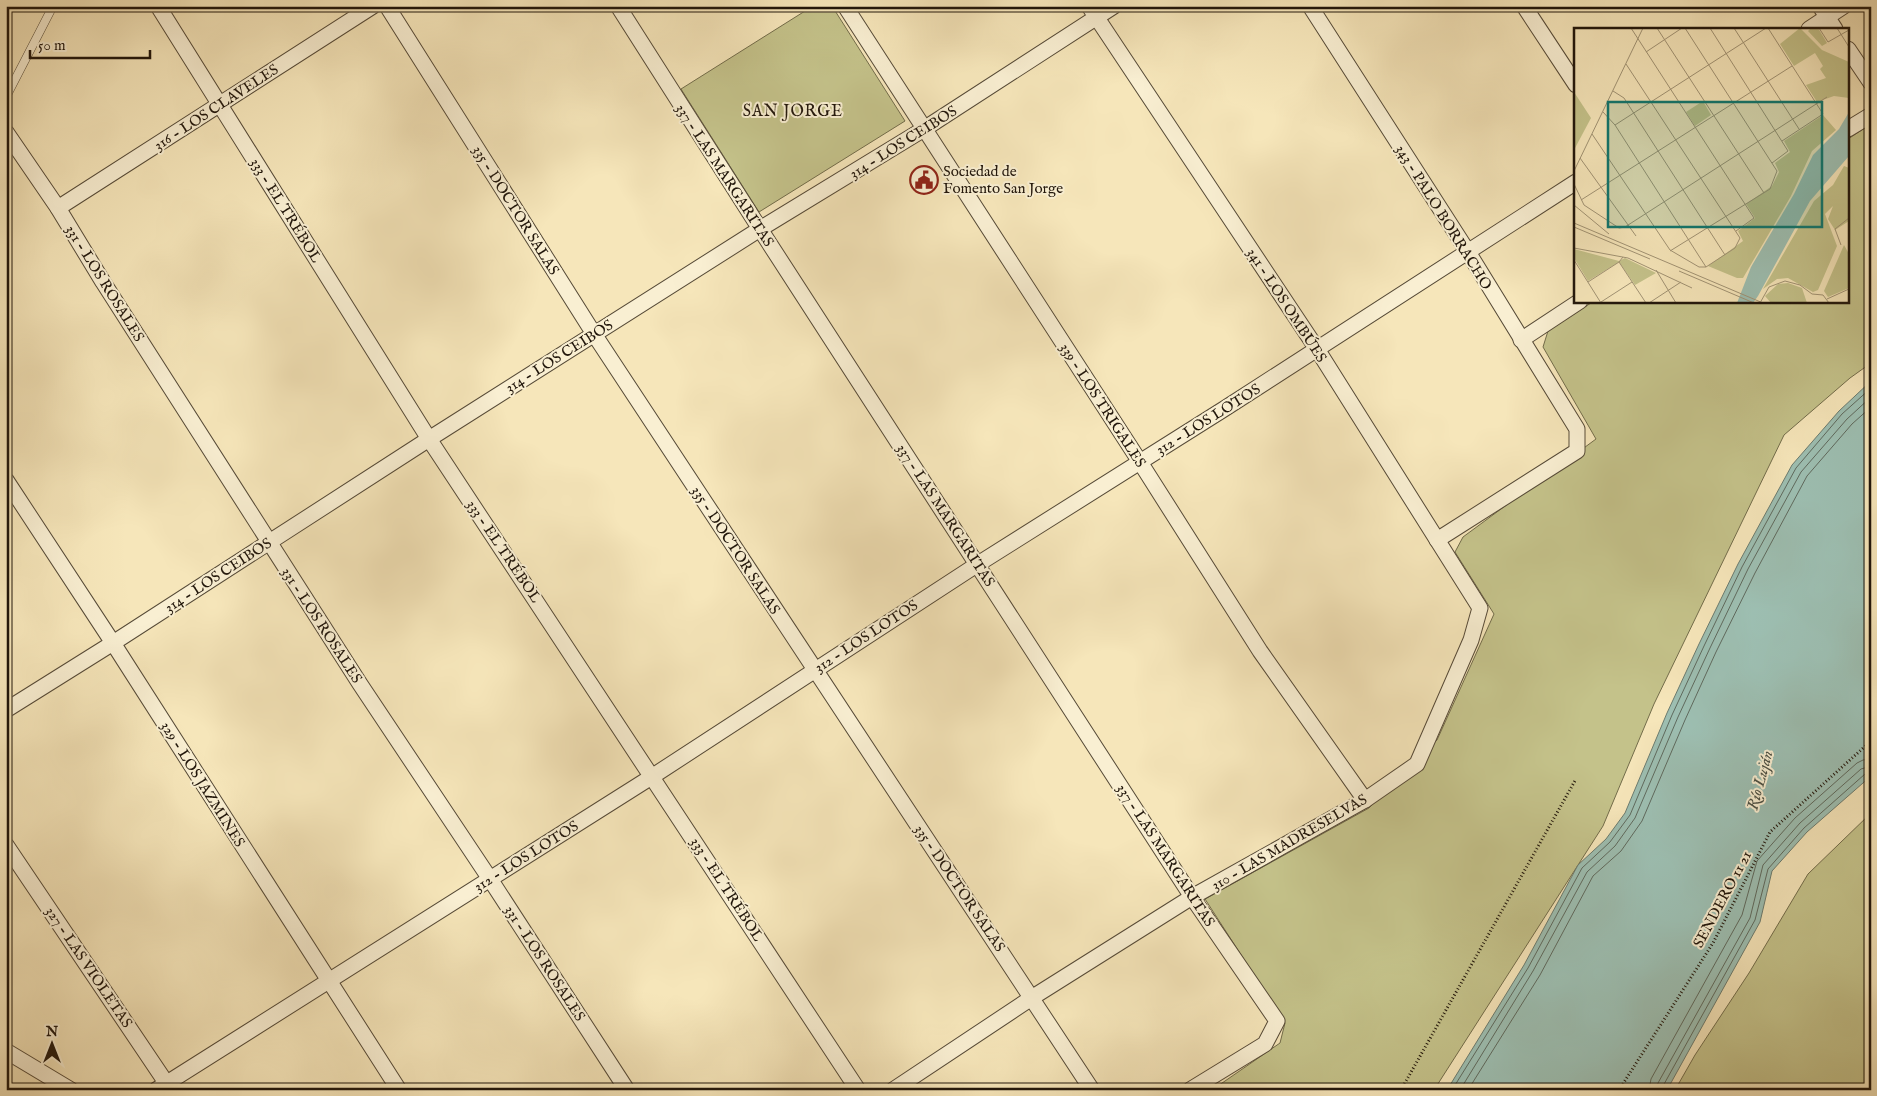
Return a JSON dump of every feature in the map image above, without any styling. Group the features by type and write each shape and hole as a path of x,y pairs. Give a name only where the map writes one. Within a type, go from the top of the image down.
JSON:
{"street":[{"name":"333 - EL TRÉBOL","path":"158,6 429,438 858,1090"},
{"name":"316 - LOS CLAVELES","path":"58,208 373,6"},
{"name":"335 - DOCTOR SALAS","path":"387,6 594,334 1092,1090"},
{"name":"337 - LAS MARGARITAS","path":"618,6 1192,897 1277,1021 1265,1044 1190,1090"},
{"name":"339 - LOS TRIGALES","path":"845,6 1260,651 1365,800"},
{"name":"314 - LOS CEIBOS","path":"6,710 113,643 429,438 760,229 924,129 1092,12 1114,6"},
{"name":"343 - PALO BORRACHO","path":"1310,6 1468,252 1577,429 1577,450 1437,540"},
{"path":"1524,6 1574,82"},
{"path":"1810,28 1844,6"},
{"name":"341 - LOS OMBÚES","path":"1092,12 1317,349 1480,608"},
{"path":"1850,52 1871,83"},
{"path":"1850,128 1871,115"},
{"name":"331 - LOS ROSALES","path":"6,132 58,208 103,282 360,684 490,879 626,1090"},
{"name":"312 - LOS LOTOS","path":"165,1088 653,776 978,564 1574,183"},
{"path":"1522,340 1579,302"},
{"name":"329 - LOS JAZMINES","path":"6,480 113,643 399,1090"},
{"name":"310 - LAS MADRESELVAS","path":"893,1090 1032,997 1192,897 1365,800 1416,764 1471,640 1480,608"},
{"name":"327 - LAS VIOLETAS","path":"6,845 165,1088"},
{"path":"6,1051 71,1090"}],"lane":[{"path":"6,97 54,6"}],"path":[{"name":"SENDERO 11 21","path":"1619,1090 1713,943 1770,832 1871,741"},
{"path":"1401,1090 1576,779"}],"shaded area":[{"name":"SAN JORGE","path":"813,6 832,6 905,121 759,212 681,89"},
{"path":"1871,124 1871,363 1850,378 1784,435 1654,704 1603,826 1434,1090 1212,1090 1280,1043 1285,1023 1205,899 1369,808 1437,740 1494,614 1455,552 1463,537 1596,439 1543,347 1548,331 1592,302 1850,302 1850,138"},
{"path":"1871,813 1871,1090 1675,1090 1695,1055 1749,973 1808,874"}],"water":[{"name":"Río Luján","path":"1871,381 1871,776 1807,832 1772,871 1760,922 1667,1090 1447,1090 1524,965 1578,865 1606,839 1625,813 1667,713 1699,644 1738,564 1792,465 1839,411"}],"place":[{"name":"Sociedad de Fomento San Jorge","path":"924,180"}],"district":[{"name":"SAN JORGE","path":"793,110"}]}
